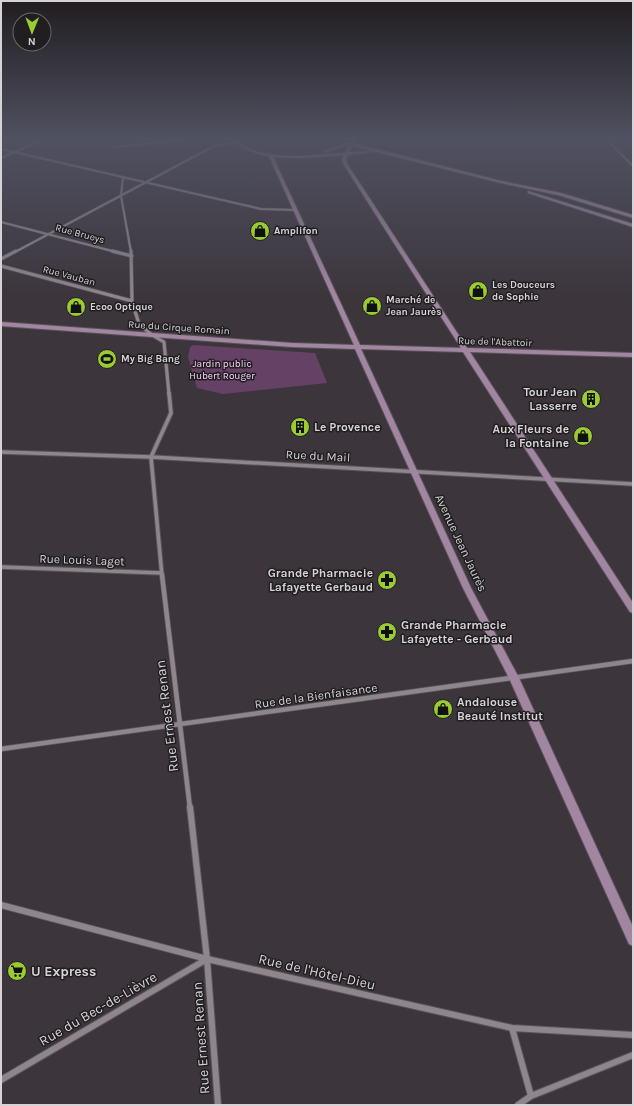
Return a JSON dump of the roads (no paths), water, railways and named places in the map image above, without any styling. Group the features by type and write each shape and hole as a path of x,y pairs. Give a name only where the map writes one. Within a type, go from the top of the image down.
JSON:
{"main road":[{"name":"Avenue Jean Jaurès","path":"286,192 413,472 467,588 514,678 633,940"},
{"path":"363,192 633,610"},
{"path":"530,192 633,226"},
{"path":"547,192 633,217"},
{"name":"Rue du Cirque Romain","path":"1,324 152,336 292,345 356,347"},
{"name":"Rue de l'Abattoir","path":"356,347 633,355"}],"street":[{"path":"121,192 132,256 132,301 139,324 152,336"},
{"path":"1,259 129,192"},
{"path":"185,192 261,208 295,210"},
{"name":"Rue Brueys","path":"1,222 132,256"},
{"name":"Rue Vauban","path":"1,266 132,301"},
{"name":"Rue Ernest Renan","path":"152,336 164,342 171,413 151,457 162,573 181,724 207,959 218,1105"},
{"name":"Rue du Mail","path":"1,452 151,457 633,484"},
{"name":"Rue Louis Laget","path":"1,567 162,573"},
{"name":"Rue de la Bienfaisance","path":"1,749 633,661"},
{"name":"Rue de l'Hôtel-Dieu","path":"1,905 207,959 512,1028 633,1035"},
{"name":"Rue du Bec-de-Lièvre","path":"1,1080 207,959"},
{"path":"512,1028 531,1096"},
{"path":"518,1105 531,1096 633,1055"}],"place":[{"name":"Amplifon","path":"260,231"},
{"name":"Les Douceurs de Sophie","path":"478,291"},
{"name":"Marché de Jean Jaurès","path":"372,306"},
{"name":"Ecoo Optique","path":"76,307"},
{"name":"My Big Bang","path":"107,359"},
{"name":"Tour Jean Lasserre","path":"591,399"},
{"name":"Le Provence","path":"300,427"},
{"name":"Aux Fleurs de la Fontaine","path":"583,436"},
{"name":"Grande Pharmacie Lafayette Gerbaud","path":"387,580"},
{"name":"Grande Pharmacie Lafayette - Gerbaud","path":"387,632"},
{"name":"Andalouse Beauté Institut","path":"443,709"},
{"name":"U Express","path":"17,971"}],"park label":[{"name":"Jardin public Hubert Rouger","path":"222,370"}]}
